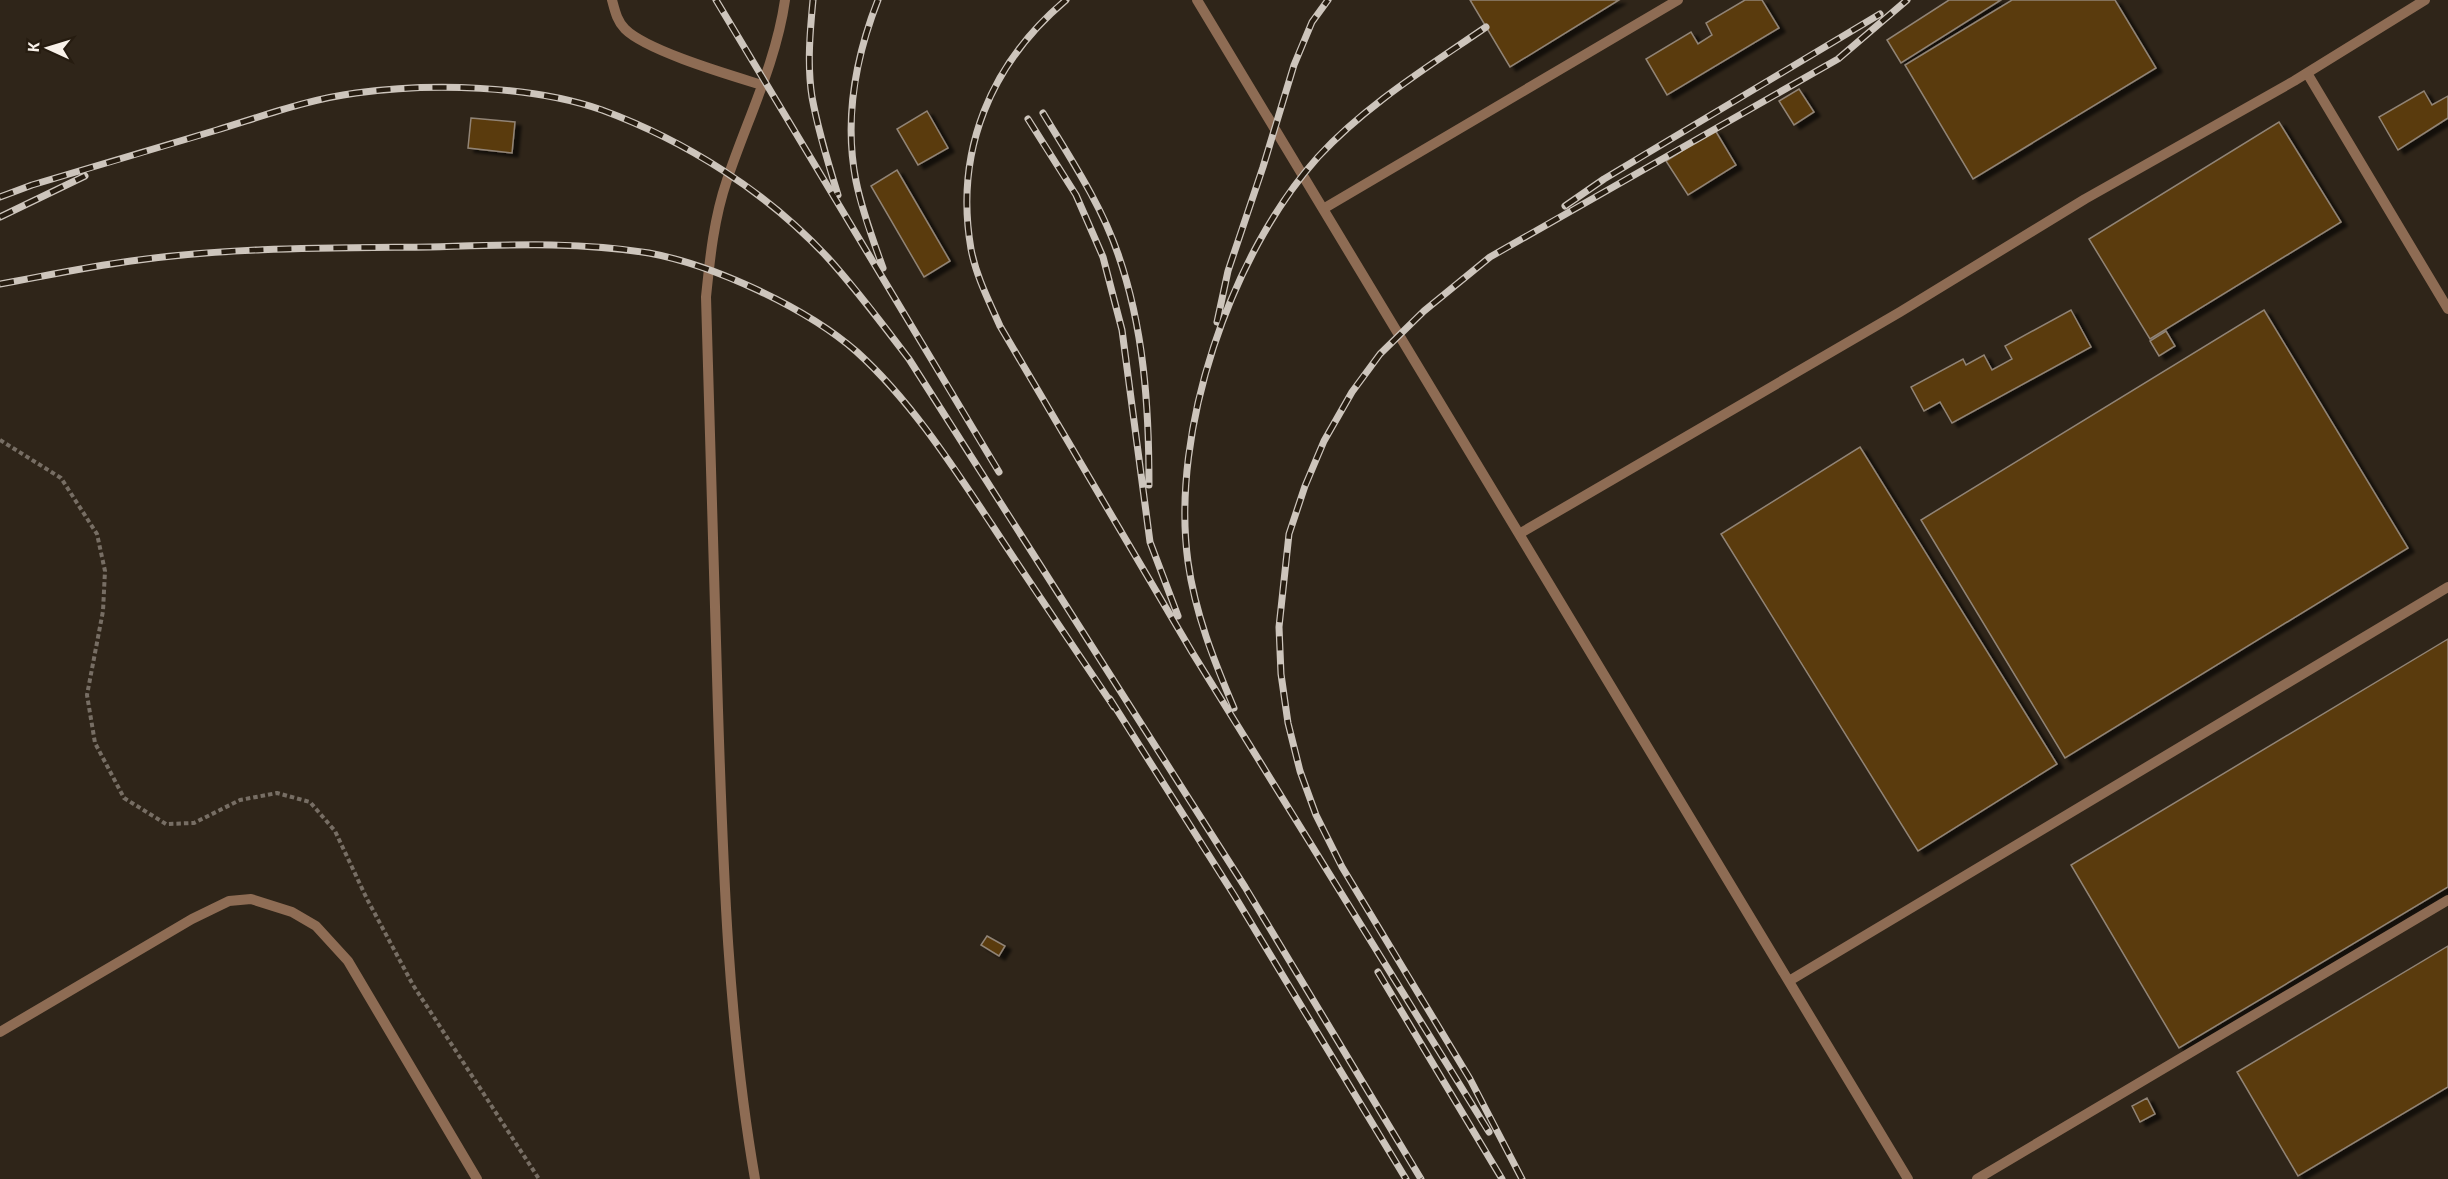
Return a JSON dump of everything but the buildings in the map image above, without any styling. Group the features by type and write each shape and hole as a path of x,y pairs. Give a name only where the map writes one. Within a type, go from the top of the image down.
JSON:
{"lane":[{"path":"612,0 617,17 626,30 645,42 693,63 762,85"},
{"path":"755,1179 742,1102 734,1031 722,829 706,297 717,213 774,52 785,0"},
{"path":"1197,0 1908,1179"},
{"path":"1323,209 1678,0"},
{"path":"1519,534 1900,312 2085,199 2307,73 2425,0"},
{"path":"2307,73 2448,309"},
{"path":"1789,981 2448,587"},
{"path":"0,1032 192,919 229,901 251,899 292,912 316,926 348,961 477,1179"},
{"path":"1977,1179 2448,900"}],"path":[{"path":"0,440 61,478 97,534 105,571 103,611 87,695 95,743 124,798 166,824 194,823 240,800 277,793 310,802 335,831 366,899 413,985 539,1179"}],"railway":[{"path":"716,0 999,472"},
{"path":"813,0 809,60 810,85 820,134 838,195"},
{"path":"878,0 858,66 851,135 858,192 883,268"},
{"path":"1066,0 1017,52 998,81 984,111 974,144 968,178 967,213 971,249 979,279 1000,326 1192,652 1489,1132"},
{"path":"1217,322 1228,271 1294,65 1312,22 1328,0"},
{"path":"1522,1179 1470,1079 1342,867 1316,815 1300,771 1288,723 1281,674 1279,627 1289,534 1305,486 1324,441 1352,392 1380,354 1424,311 1490,257 1838,59 1907,0"},
{"path":"1565,206 1604,179 1880,14"},
{"path":"1234,708 1195,600 1188,562 1185,511 1188,457 1198,402 1214,347 1234,293 1258,243 1287,197 1318,157 1356,120 1420,72 1486,27"},
{"path":"0,197 32,185 321,99 385,90 448,87 544,95 602,110 664,137 724,171 752,190 779,211 828,258 860,295 909,359 1245,887 1421,1179"},
{"path":"1043,113 1103,217 1127,282 1143,368 1148,426 1149,485"},
{"path":"1028,119 1076,195 1103,257 1122,330 1150,542 1178,616"},
{"path":"0,217 85,176"},
{"path":"0,284 115,263 168,256 280,249 567,245 649,253 702,267 759,290 813,320 857,352 877,371 913,412 946,457 1114,707"},
{"path":"1110,699 1234,895 1406,1179"},
{"path":"1378,972 1502,1179"}]}
